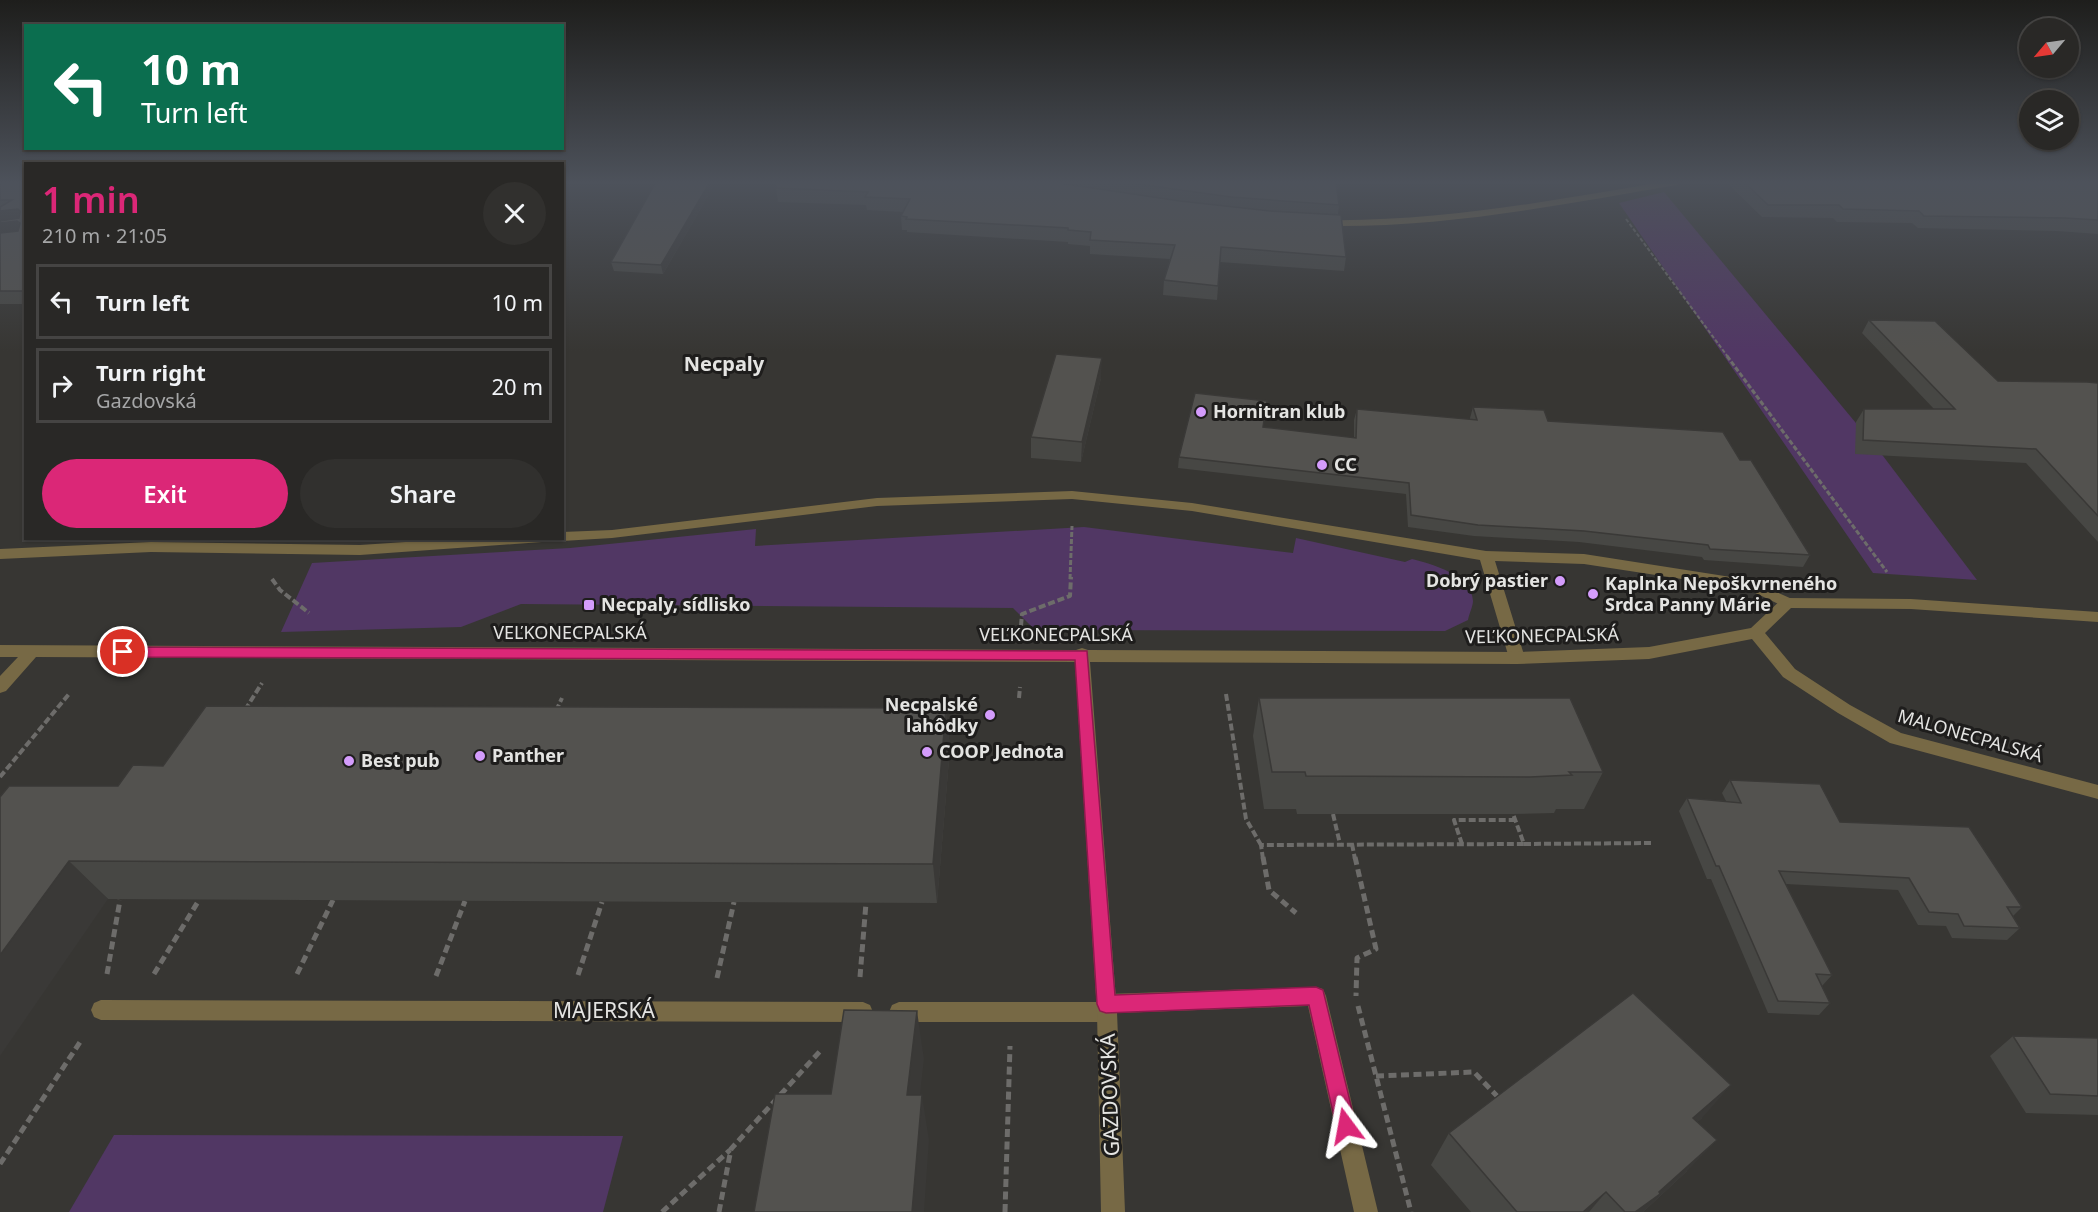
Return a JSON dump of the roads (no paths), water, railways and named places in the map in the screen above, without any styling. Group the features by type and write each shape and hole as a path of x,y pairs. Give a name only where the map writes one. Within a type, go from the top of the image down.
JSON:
{"street":[{"path":"564,537 612,534 877,502 1072,495 1192,507 1486,556 1596,561 1750,585 1787,603 1911,604 2098,617"},
{"path":"0,554 151,547 360,550 512,540"},
{"path":"1486,556 1517,658"},
{"path":"1756,633 1787,603"},
{"name":"VEĽKONECPALSKÁ","path":"0,651 1082,654 1517,658 1649,653 1756,633"},
{"name":"MALONECPALSKÁ","path":"1756,633 1789,673 1844,709 1896,738 2098,792"},
{"path":"0,687 32,651"},
{"name":"GAZDOVSKÁ","path":"1082,654 1107,1008 1113,1212"},
{"name":"MAJERSKÁ","path":"101,1010 1011,1012 1316,996 1366,1212"}],"place":[{"name":"Hornitran klub","path":"1201,412"},
{"name":"CC","path":"1322,465"},
{"name":"Dobrý pastier","path":"1560,581"},
{"name":"Kaplnka Nepoškvrneného Srdca Panny Márie","path":"1593,594"},
{"name":"Necpaly, sídlisko","path":"589,605"},
{"name":"Necpalské lahôdky","path":"990,715"},
{"name":"COOP Jednota","path":"927,752"},
{"name":"Panther","path":"480,756"},
{"name":"Best pub","path":"349,761"}],"district":[{"name":"Necpaly","path":"724,364"}]}
